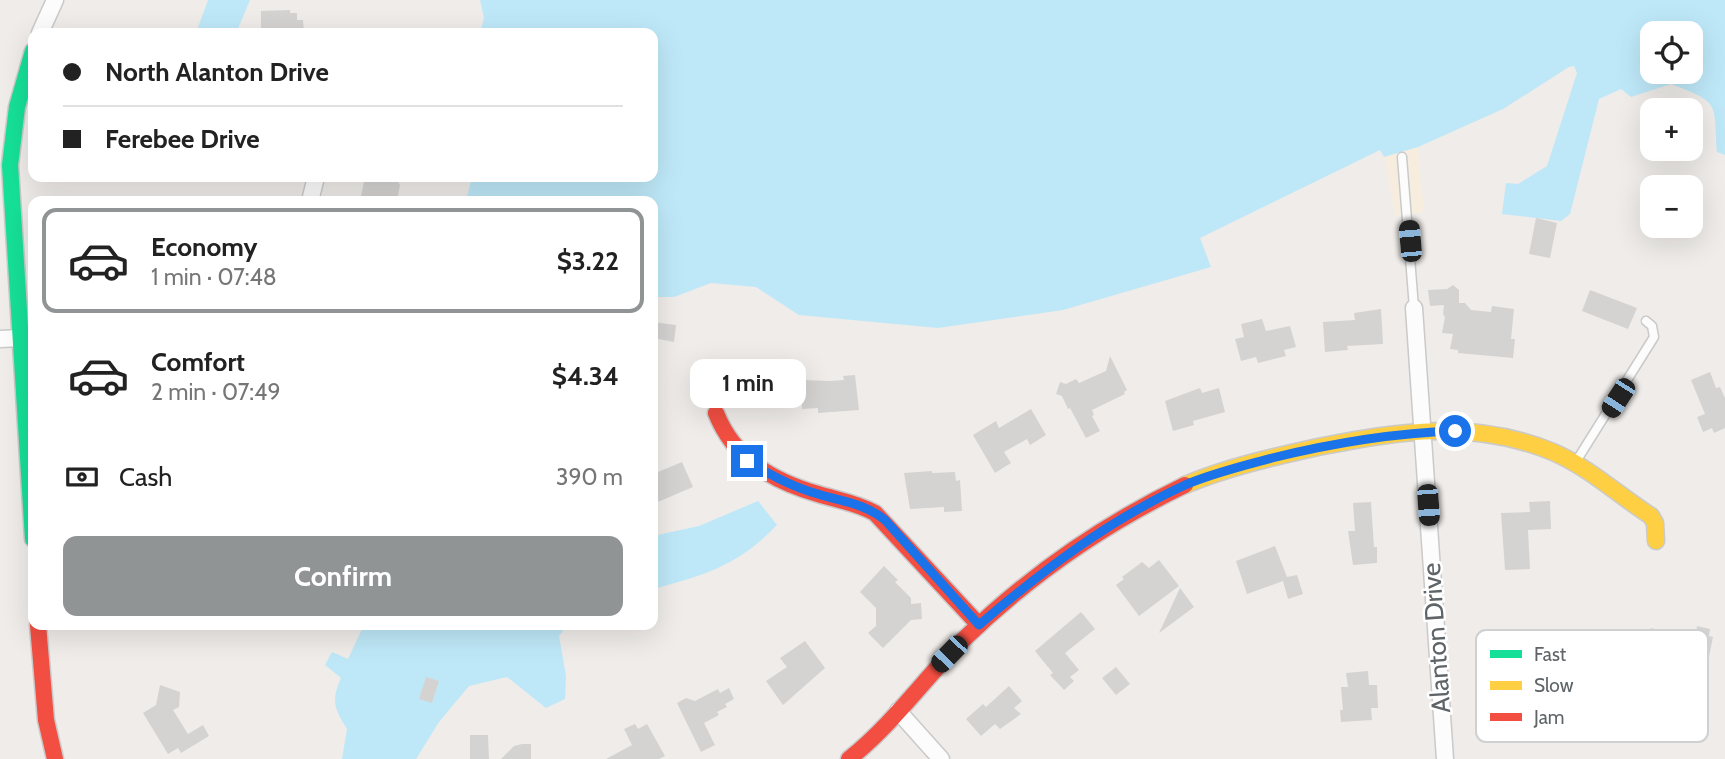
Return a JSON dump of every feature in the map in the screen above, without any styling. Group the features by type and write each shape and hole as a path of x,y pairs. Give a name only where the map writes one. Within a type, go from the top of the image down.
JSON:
{"street":[{"path":"42,28 55,0"},
{"path":"28,63 15,106 10,165 28,455"},
{"name":"Alanton Drive","path":"1414,308 1445,759"},
{"path":"0,339 21,338"},
{"path":"716,414 725,438 747,461 798,488 853,502 885,520 979,625"},
{"path":"849,759 875,737 933,670 979,625 1067,554 1103,530 1186,485 1250,464 1364,438 1455,431 1498,435 1545,449 1576,463 1651,516 1655,523 1656,541"},
{"path":"38,630 46,720 55,759"},
{"path":"898,711 941,759"}],"lane":[{"path":"1402,157 1414,308"},
{"path":"1576,463 1654,337 1652,326 1646,321"}],"sand":[{"path":"1418,147 1424,212 1395,216 1384,157"}],"water":[{"path":"208,0 250,0 238,28 198,28"},
{"path":"480,0 1725,0 1725,155 1717,152 1714,113 1703,98 1671,84 1631,97 1621,89 1599,99 1570,214 1561,221 1502,214 1506,183 1518,184 1547,166 1577,73 1574,66 1503,109 1418,147 1384,157 1380,150 1200,238 1211,267 1063,310 938,328 799,315 756,287 711,283 674,297 658,297 658,196 467,196 471,182 658,182 658,28 481,28 484,18"},
{"path":"758,501 777,525 749,550 720,567 658,588 658,535 699,526"},
{"path":"362,630 563,630 559,636 566,676 565,699 546,708 507,677 469,686 439,722 416,759 342,759 347,729 335,704 341,678 325,665 332,652 348,659"}],"building":[{"path":"290,10 290,13 297,13 297,20 303,20 304,28 261,28 261,11"},
{"path":"364,182 398,182 400,185 398,196 361,196"},
{"path":"1536,218 1557,223 1550,258 1529,254"},
{"path":"1453,285 1459,290 1459,303 1465,303 1471,310 1491,312 1492,306 1514,309 1511,339 1515,339 1513,358 1458,353 1458,350 1450,349 1453,334 1442,333 1444,305 1430,306 1428,290 1447,289"},
{"path":"1590,290 1637,308 1628,329 1582,311"},
{"path":"1381,309 1383,344 1347,346 1348,350 1325,352 1323,322 1355,320 1354,313"},
{"path":"1262,319 1266,331 1290,326 1296,347 1284,350 1286,356 1258,363 1256,357 1241,361 1235,339 1244,337 1241,324"},
{"path":"658,323 676,325 674,342 658,339"},
{"path":"1110,356 1127,390 1125,394 1092,410 1092,416 1100,431 1086,438 1062,396 1056,394 1060,382 1066,384 1076,379 1079,383 1106,371"},
{"path":"776,369 777,397 724,402 713,400 712,370"},
{"path":"1710,372 1716,388 1720,387 1725,398 1725,428 1714,433 1712,428 1703,432 1697,417 1705,414 1691,380"},
{"path":"855,375 859,410 818,413 818,408 802,409 802,380 844,380 843,376"},
{"path":"1200,388 1202,393 1219,388 1225,412 1193,421 1194,425 1173,431 1165,401"},
{"path":"1031,409 1046,435 1030,445 1027,439 1004,452 1011,463 995,473 973,435 996,421 999,428"},
{"path":"682,462 693,487 658,502 658,472"},
{"path":"955,472 956,481 960,480 962,511 944,512 944,507 910,509 904,473"},
{"path":"1550,501 1551,529 1528,530 1530,569 1505,570 1501,513 1530,512 1529,502"},
{"path":"1371,502 1377,563 1353,565 1348,531 1355,531 1353,503"},
{"path":"1275,546 1287,577 1297,575 1303,594 1288,599 1283,581 1247,594 1236,561"},
{"path":"1159,560 1179,586 1139,616 1116,585 1142,562 1149,568"},
{"path":"884,566 911,598 911,604 921,603 922,619 911,620 883,648 868,633 876,626 876,608 860,592"},
{"path":"1180,588 1194,607 1159,633"},
{"path":"1081,612 1095,629 1065,653 1079,670 1070,677 1074,681 1064,690 1050,675 1053,673 1035,651"},
{"path":"1697,626 1710,629 1709,636 1713,637 1708,662 1708,630 1696,630"},
{"path":"805,641 825,668 783,705 766,681 787,667 780,658"},
{"path":"1116,667 1130,684 1116,695 1102,678"},
{"path":"1368,671 1369,685 1377,685 1378,708 1371,708 1372,720 1341,722 1341,687 1348,687 1346,673"},
{"path":"426,677 439,681 432,703 419,699"},
{"path":"160,685 180,692 179,707 173,710 188,734 203,725 209,736 181,753 178,748 168,754 143,713 156,705"},
{"path":"1009,686 1022,701 1014,708 1021,714 1000,729 995,724 981,736 966,719 983,704 986,707"},
{"path":"729,688 734,699 725,704 727,707 717,712 719,715 704,723 715,745 701,752 677,703 686,698 695,701 718,689 720,693"},
{"path":"635,724 638,729 647,724 665,756 659,759 606,759 632,745 624,729"},
{"path":"470,735 488,735 489,759 470,759"},
{"path":"531,744 531,759 501,759 514,746"}],"traffic: fast":[{"path":"28,68 17,107 10,165 28,458"}],"traffic: slow":[{"path":"1185,485 1267,459 1378,436 1436,431 1494,435 1553,452 1592,474 1651,516 1655,523 1656,541"}],"traffic: jam":[{"path":"716,413 733,443 757,466 771,475 801,489 875,513 979,625"},
{"path":"849,759 880,731 963,640 1014,595 1096,535 1185,485"},
{"path":"38,630 46,720 55,759"}],"route":[{"path":"747,461 798,488 853,502 885,520 979,625 1067,554 1103,530 1186,485 1250,464 1364,438 1455,431"}]}
